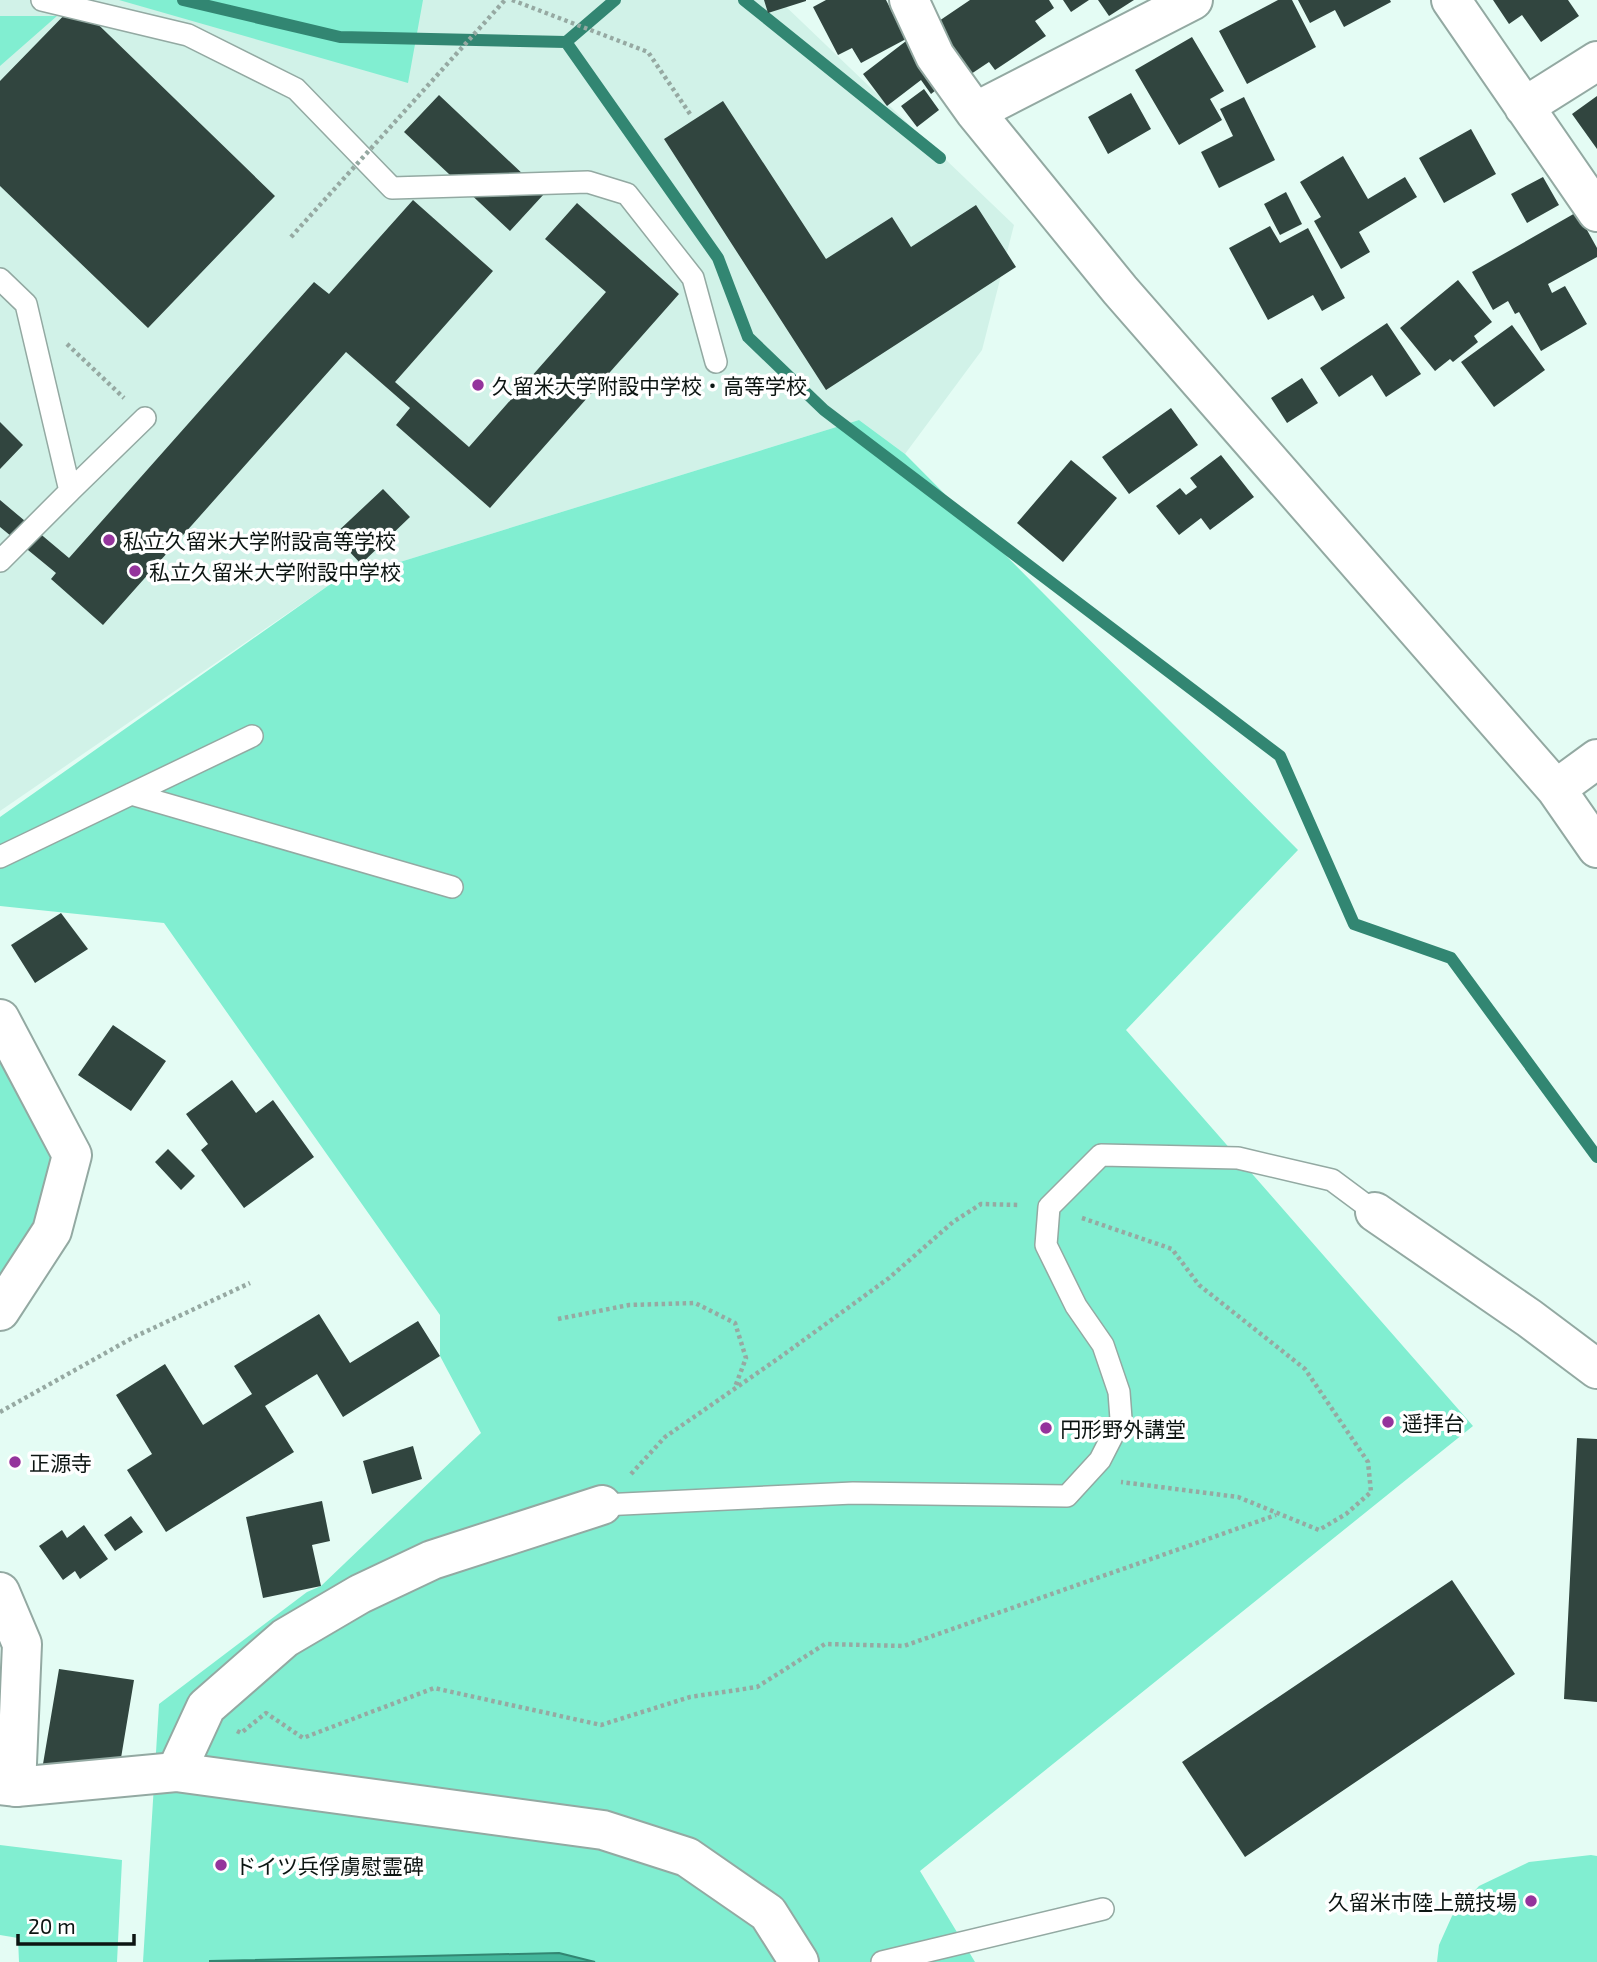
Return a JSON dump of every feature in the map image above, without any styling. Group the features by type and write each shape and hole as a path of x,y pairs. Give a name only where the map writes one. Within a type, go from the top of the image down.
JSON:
{"street":[{"path":"909,0 935,56 975,112 1120,290 1556,789 1597,848"},
{"path":"975,112 1193,0"},
{"path":"1451,0 1597,212"},
{"path":"1524,107 1597,61"},
{"path":"1556,789 1597,759"},
{"path":"0,1019 72,1155 52,1231 0,1311"},
{"path":"1375,1212 1529,1318 1597,1369"},
{"path":"176,1772 206,1707 285,1638 360,1594 432,1560 602,1505"},
{"path":"0,1592 22,1644 8,1786 176,1772 603,1830 687,1857 768,1913 799,1962"}],"lane":[{"path":"41,0 188,35 296,89 392,188 588,182 627,194 693,278 716,362"},
{"path":"0,279 26,304 70,491"},
{"path":"0,561 145,418"},
{"path":"0,857 252,736"},
{"path":"131,794 452,887"},
{"path":"602,1505 853,1493 1067,1496 1100,1460 1121,1419 1119,1392 1103,1345 1076,1306 1046,1245 1049,1207 1101,1155 1238,1158 1332,1180 1375,1212"},
{"path":"882,1962 1103,1909"}],"path":[{"path":"291,237 505,0"},
{"path":"512,0 648,52 690,114"},
{"path":"26,304 145,418"},
{"path":"602,1505 665,1437 890,1278 953,1222 981,1204 1049,1207 1172,1249 1199,1285 1305,1369 1368,1462 1371,1492 1346,1514 1319,1530 1238,1497 1084,1477"},
{"path":"0,1412 134,1337 250,1283"},
{"path":"558,1319 629,1305 695,1303 736,1323 746,1358 734,1389"},
{"path":"206,1707 241,1733 266,1713 303,1738 434,1688 601,1724 690,1697 757,1687 825,1644 904,1646 1278,1514"}],"shaded area":[{"name":"久留米大学附設中学校・高等学校","path":"0,0 779,0 1014,225 982,350 905,454 859,420 332,583 0,811"},
{"path":"119,0 423,0 408,83"},
{"path":"0,16 57,16 0,66"},
{"path":"859,420 905,454 1298,850 1126,1030 1473,1426 920,1871 975,1962 143,1962 159,1704 307,1592 321,1586 481,1433 440,1356 440,1315 164,923 0,906 0,817 332,583"},
{"path":"0,1024 72,1155 0,1311"},
{"path":"0,1845 122,1860 117,1962 19,1962 18,1938 0,1935"},
{"name":"久留米市陸上競技場","path":"1597,1856 1597,1962 1437,1962 1439,1945 1452,1916 1479,1886 1529,1862"},
{"path":"559,1953 595,1962 210,1962 210,1961"}],"building":[{"path":"764,0 806,0 806,1 768,13"},
{"path":"826,0 886,0 906,39 861,63 852,48 838,55 813,7"},
{"path":"970,0 1049,0 1054,8 1035,21 1046,36 995,70 989,62 971,74 936,23"},
{"path":"1063,0 1089,0 1071,12"},
{"path":"1098,0 1134,0 1109,16"},
{"path":"1278,0 1292,0 1316,47 1247,84 1219,31"},
{"path":"1298,0 1391,2 1344,27 1335,10 1310,23"},
{"path":"1493,0 1568,0 1579,16 1541,42 1522,15 1509,24"},
{"path":"76,3 275,196 148,328 0,186 0,81"},
{"path":"1192,37 1224,91 1210,99 1222,120 1179,145 1135,70"},
{"path":"910,38 945,83 931,94 921,80 887,106 863,74"},
{"path":"924,89 939,110 917,127 901,106"},
{"path":"1131,93 1151,129 1108,154 1088,117"},
{"path":"439,95 544,194 510,231 404,132"},
{"path":"1597,96 1597,149 1572,114"},
{"path":"1244,97 1275,160 1219,188 1201,152 1233,136 1220,109"},
{"path":"723,101 826,259 892,217 911,247 976,205 1016,267 826,390 664,139"},
{"path":"1471,129 1496,174 1444,203 1419,158"},
{"path":"1343,156 1368,199 1405,177 1417,197 1359,232 1370,252 1341,269 1314,221 1321,217 1300,182"},
{"path":"1543,177 1559,205 1527,223 1511,194"},
{"path":"1286,192 1302,224 1280,235 1264,204"},
{"path":"413,200 493,271 395,382 469,447 606,292 545,239 577,203 679,294 490,508 396,425 410,408 346,352 103,625 51,579 56,573 0,527 0,500 69,558 314,282 329,294"},
{"path":"1577,212 1597,248 1597,257 1548,284 1552,293 1565,286 1587,324 1541,351 1519,312 1515,314 1508,301 1493,310 1472,272"},
{"path":"1270,226 1280,243 1308,228 1345,298 1322,311 1313,295 1268,320 1229,248"},
{"path":"1458,280 1492,322 1474,336 1478,342 1453,362 1450,359 1435,371 1400,328"},
{"path":"1387,323 1421,374 1386,397 1372,375 1339,397 1320,368"},
{"path":"1512,325 1545,370 1494,407 1461,362"},
{"path":"1302,378 1318,403 1287,423 1271,398"},
{"path":"1171,408 1198,445 1129,494 1102,457"},
{"path":"0,422 23,445 0,469"},
{"path":"1221,455 1254,497 1210,530 1201,518 1179,535 1156,506 1180,488 1186,495 1197,487 1190,478"},
{"path":"1071,460 1117,498 1063,562 1017,523"},
{"path":"383,489 410,517 361,564 334,535"},
{"path":"61,913 88,949 35,983 11,945"},
{"path":"113,1025 166,1061 131,1111 78,1075"},
{"path":"232,1080 256,1113 273,1100 314,1157 244,1208 201,1150 208,1144 186,1114"},
{"path":"168,1149 195,1176 181,1190 155,1162"},
{"path":"319,1314 350,1363 418,1321 440,1356 343,1417 317,1374 265,1406 294,1452 166,1532 127,1470 152,1454 116,1395 165,1364 203,1425 252,1394 234,1366"},
{"path":"1577,1438 1597,1439 1597,1702 1564,1699"},
{"path":"413,1446 422,1479 372,1494 363,1461"},
{"path":"322,1501 330,1541 312,1545 321,1586 263,1598 246,1517"},
{"path":"131,1516 143,1532 115,1551 104,1535"},
{"path":"84,1525 108,1559 80,1579 75,1571 63,1580 39,1546 62,1530 67,1538"},
{"path":"1452,1580 1515,1674 1245,1857 1182,1762"},
{"path":"59,1669 134,1680 118,1776 43,1764"}],"waterway":[{"path":"183,0 340,37 566,42 718,258 748,337 824,410 1280,756 1354,924 1451,958 1597,1157"},
{"path":"566,42 615,0"},
{"path":"744,0 940,158"}],"place":[{"name":"久留米大学附設中学校・高等学校","path":"478,385"},
{"name":"私立久留米大学附設高等学校","path":"109,540"},
{"name":"私立久留米大学附設中学校","path":"135,571"},
{"name":"遥拝台","path":"1388,1422"},
{"name":"円形野外講堂","path":"1046,1428"},
{"name":"正源寺","path":"15,1462"},
{"name":"ドイツ兵俘虜慰霊碑","path":"221,1865"},
{"name":"久留米市陸上競技場","path":"1531,1901"}]}
